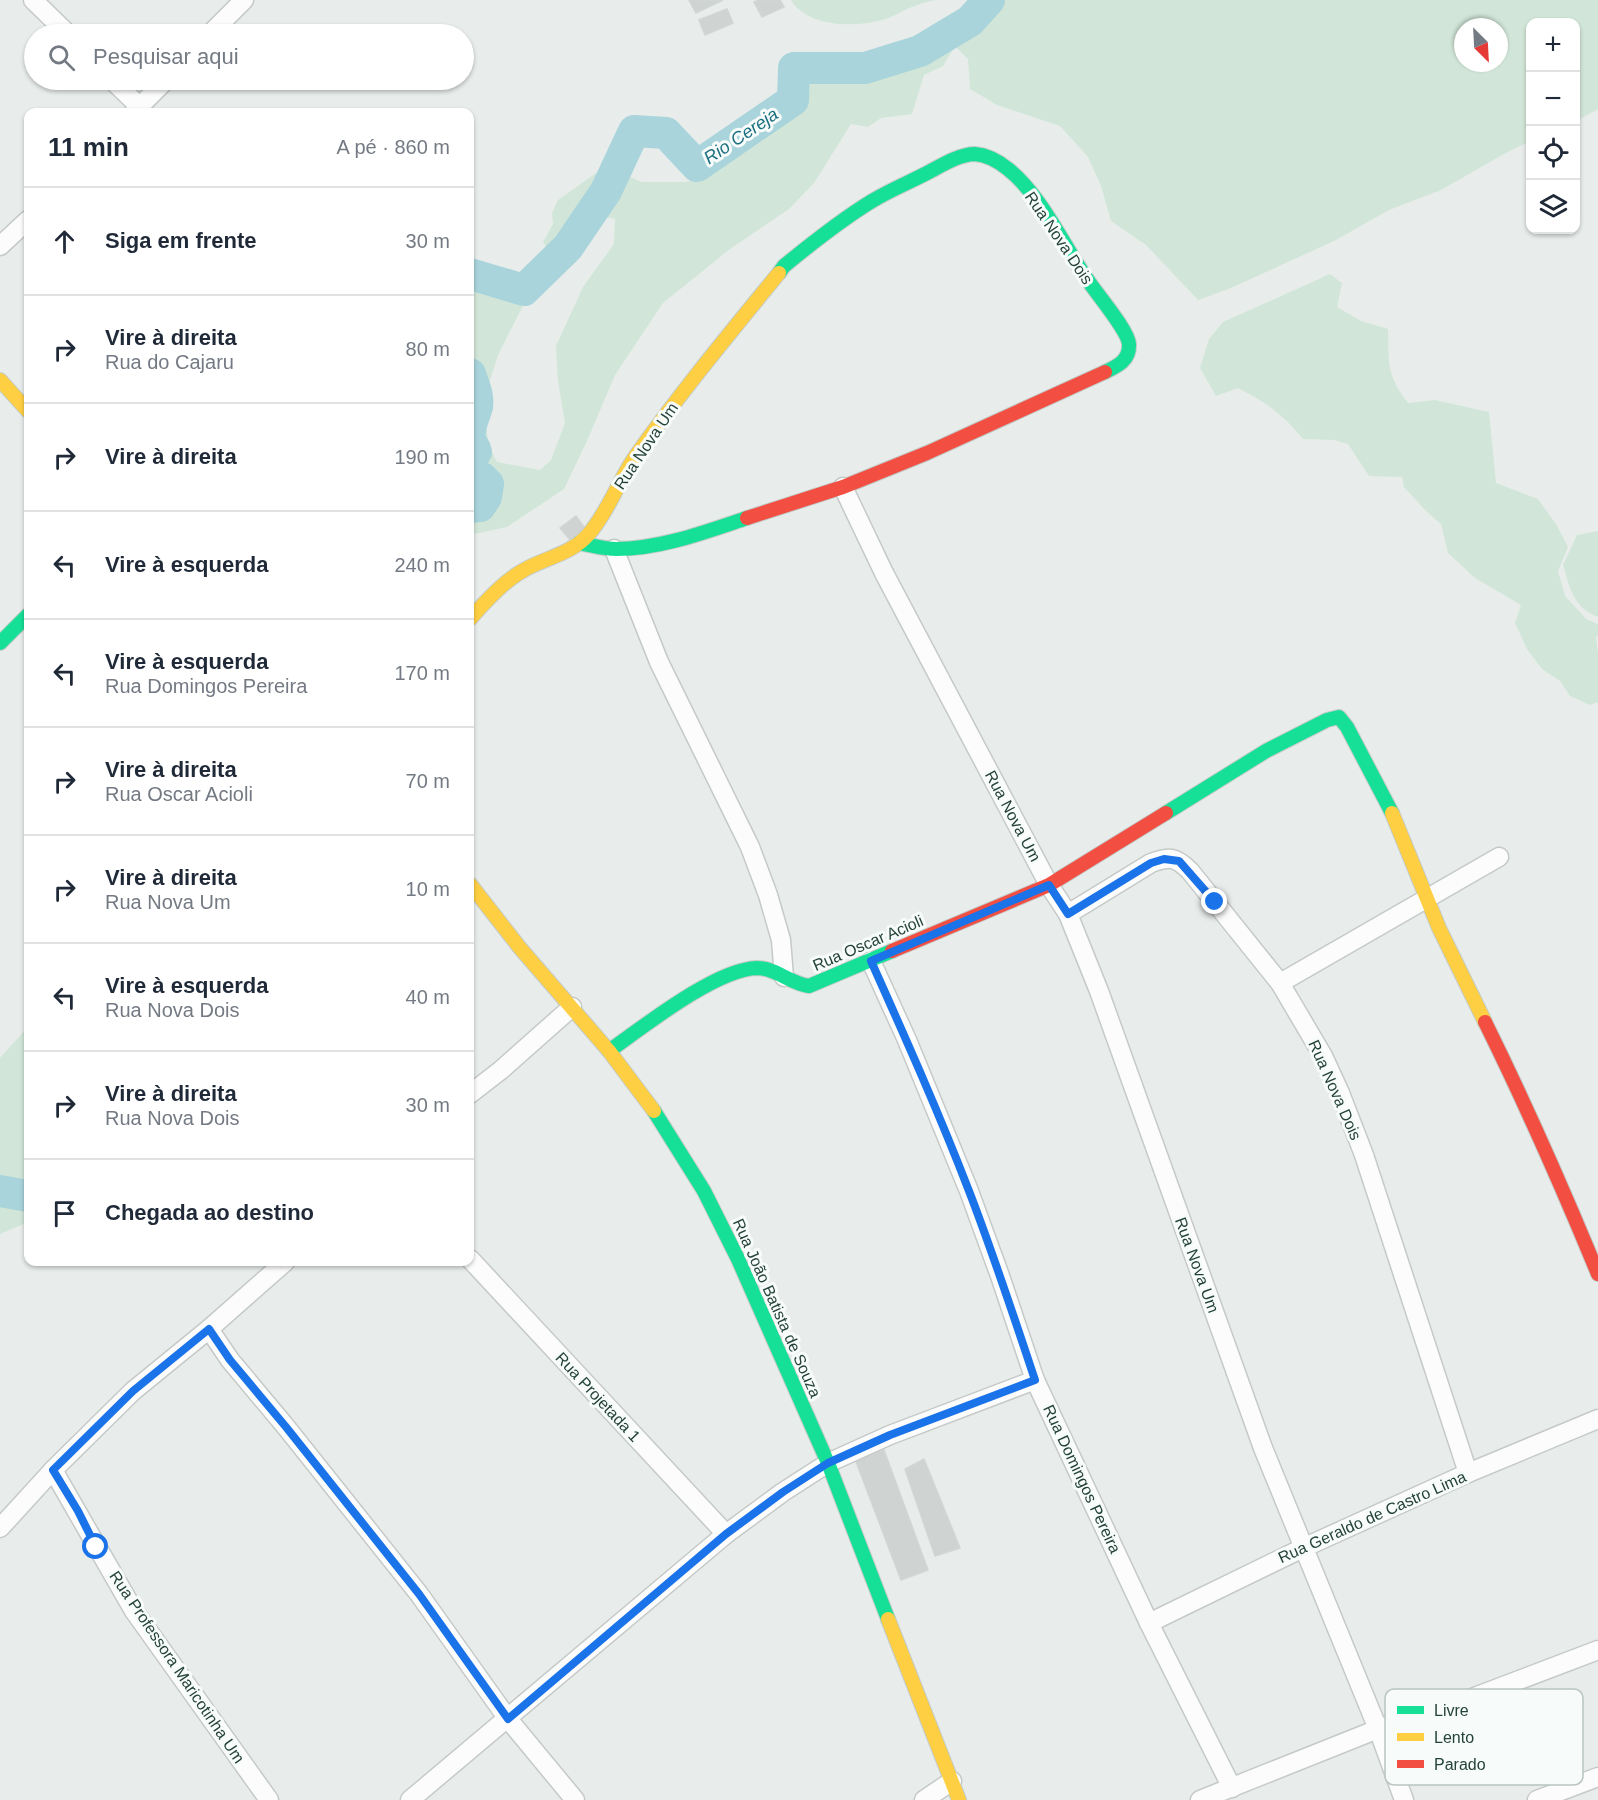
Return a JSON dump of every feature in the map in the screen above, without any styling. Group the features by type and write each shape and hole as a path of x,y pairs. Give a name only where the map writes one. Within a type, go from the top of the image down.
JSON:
{"street":[{"path":"33,0 58,24"},
{"path":"220,24 244,0"},
{"path":"120,90 135,108"},
{"path":"139,108 156,90"},
{"name":"Rua Nova Dois","path":"716,350 784,266 824,234 873,200 953,160 972,154 988,156 1008,169 1021,182 1045,213 1086,278 1124,329 1129,340 1129,352 1126,358 1120,365 927,453 843,487"},
{"path":"0,246 24,223"},
{"name":"Rua Nova Um","path":"474,614 521,572 579,543 596,526 621,479 643,446 716,350"},
{"path":"0,380 24,404"},
{"path":"579,543 614,549 642,547 686,537 843,487"},
{"name":"Rua Nova Um","path":"843,487 884,573 1049,885 1068,914 1099,991 1263,1448 1385,1748"},
{"path":"614,549 659,662 750,847 768,895 781,940 784,977"},
{"path":"0,642 24,619"},
{"name":"Rua Oscar Acioli","path":"609,1051 680,1002 731,973 757,968 775,972 800,986 809,986 1049,885 1266,751 1327,720 1339,717 1347,727 1388,805 1427,899"},
{"path":"1280,983 1499,857"},
{"name":"Rua Nova Dois","path":"1068,914 1151,863 1164,859 1179,861 1190,871 1280,983 1323,1056 1360,1145 1468,1473"},
{"name":"Rua João Batista de Souza","path":"474,889 520,948 609,1051 657,1115 705,1191 738,1259 828,1463 959,1800"},
{"path":"1427,899 1520,1094 1598,1274"},
{"name":"Rua Domingos Pereira","path":"871,961 907,1040 969,1191 1035,1380 1149,1623 1232,1788"},
{"path":"474,1091 572,1007"},
{"name":"Rua Projetada 1","path":"474,1263 726,1534"},
{"path":"0,1528 53,1470 133,1391 209,1329 280,1266"},
{"path":"209,1329 230,1360 419,1594 508,1719 575,1800"},
{"path":"410,1800 726,1534 783,1492 828,1463 890,1435 1035,1380"},
{"name":"Rua Geraldo de Castro Lima","path":"1149,1623 1303,1548 1468,1473 1598,1419"},
{"name":"Rua Professora Maricotinha Um","path":"53,1470 134,1611 269,1800"},
{"path":"1496,1689 1598,1650"},
{"path":"1200,1800 1385,1727"},
{"path":"1583,1783 1598,1777"},
{"path":"924,1800 952,1781"},
{"name":"Rua Nova Um","path":"1399,1785 1404,1800"},
{"path":"1537,1800 1577,1785"}],"green space":[{"path":"791,0 936,0 871,23 845,24 808,16"},
{"path":"984,0 1598,0 1598,109 1580,119 1580,18 1526,18 1526,143 1441,190 1389,210 1336,240 1231,288 1198,300 1146,245 1111,221 1101,186 1088,157 1060,126 997,105 970,89 968,59 955,46 943,66 924,75 912,114 881,118 868,127 851,124 814,183 789,209 730,249 663,303 615,375 564,489 507,527 474,534 474,274 484,268 501,269 534,284 498,355 484,399 488,444 497,462 540,470 551,460 565,423 558,381 556,346 583,287 614,244 615,219 599,216 571,242 549,251 543,242 553,224 552,213 558,200 596,173 611,169 642,182 686,182 701,178 724,166 766,138 786,119 811,69 838,57 918,53 931,50 950,31 989,11"},
{"path":"1330,274 1342,283 1337,307 1361,321 1388,329 1388,351 1392,376 1408,403 1435,400 1489,412 1496,483 1538,499 1556,524 1568,547 1558,571 1565,596 1586,619 1598,624 1596,637 1598,702 1590,705 1570,696 1560,681 1542,669 1527,649 1515,623 1521,605 1475,578 1448,553 1441,524 1404,487 1402,477 1369,476 1348,444 1334,440 1303,439 1273,410 1238,388 1216,396 1200,368 1209,339 1223,322"},
{"path":"1598,531 1598,617 1578,602 1563,565 1577,535"},
{"path":"24,1031 24,1224 0,1234 0,1058"}],"building":[{"path":"689,0 723,0 696,13"},
{"path":"780,0 784,7 762,17 754,2"},
{"path":"727,9 733,23 705,35 699,20"},
{"path":"576,516 585,528 570,540 560,528"},
{"path":"884,1450 928,1570 901,1580 855,1459"},
{"path":"924,1459 960,1548 935,1556 905,1469"}],"waterway":[{"name":"Rio Cereja","path":"474,275 524,290 568,247 606,191 634,131 666,133 697,166 793,100 794,68 865,68 920,51 970,21 989,0"},
{"name":"Rio Cereja","path":"474,387 477,398 474,417"},
{"name":"Rio Cereja","path":"474,448 476,452 474,454"},
{"name":"Rio Cereja","path":"474,475 482,478 488,484 486,497 480,506 474,507"},
{"name":"Rio Cereja","path":"0,1191 24,1195"}],"traffic: fast":[{"path":"779,273 784,266 827,232 879,197 957,158 969,154 984,156 1008,169 1031,192 1123,330 1129,344 1128,354 1119,365 1105,372"},
{"path":"579,543 611,549 649,546 682,539 747,518"},
{"path":"0,643 24,619"},
{"path":"1166,813 1266,751 1327,720 1339,717 1347,727 1392,813"},
{"path":"609,1051 701,988 740,971 764,969 809,986 892,951"},
{"path":"654,1111 704,1191 738,1259 828,1463 888,1619"}],"traffic: slow":[{"path":"474,615 509,580 532,566 574,547 588,535 652,433 779,273"},
{"path":"0,380 24,407"},
{"path":"1392,813 1439,928 1485,1022"},
{"path":"474,889 520,948 609,1051 654,1111"},
{"path":"888,1619 959,1800"}],"traffic: jam":[{"path":"747,518 843,487 927,453 1105,372"},
{"path":"892,951 1049,885 1166,813"},
{"path":"1485,1022 1544,1147 1598,1274"}],"route":[{"path":"96,1547 78,1511 53,1470 133,1391 209,1329 230,1360 419,1594 508,1719 726,1534 783,1492 828,1463 890,1435 1035,1380 969,1191 907,1040 871,961 1049,885 1068,914 1151,863 1164,859 1179,861 1215,902"}]}
